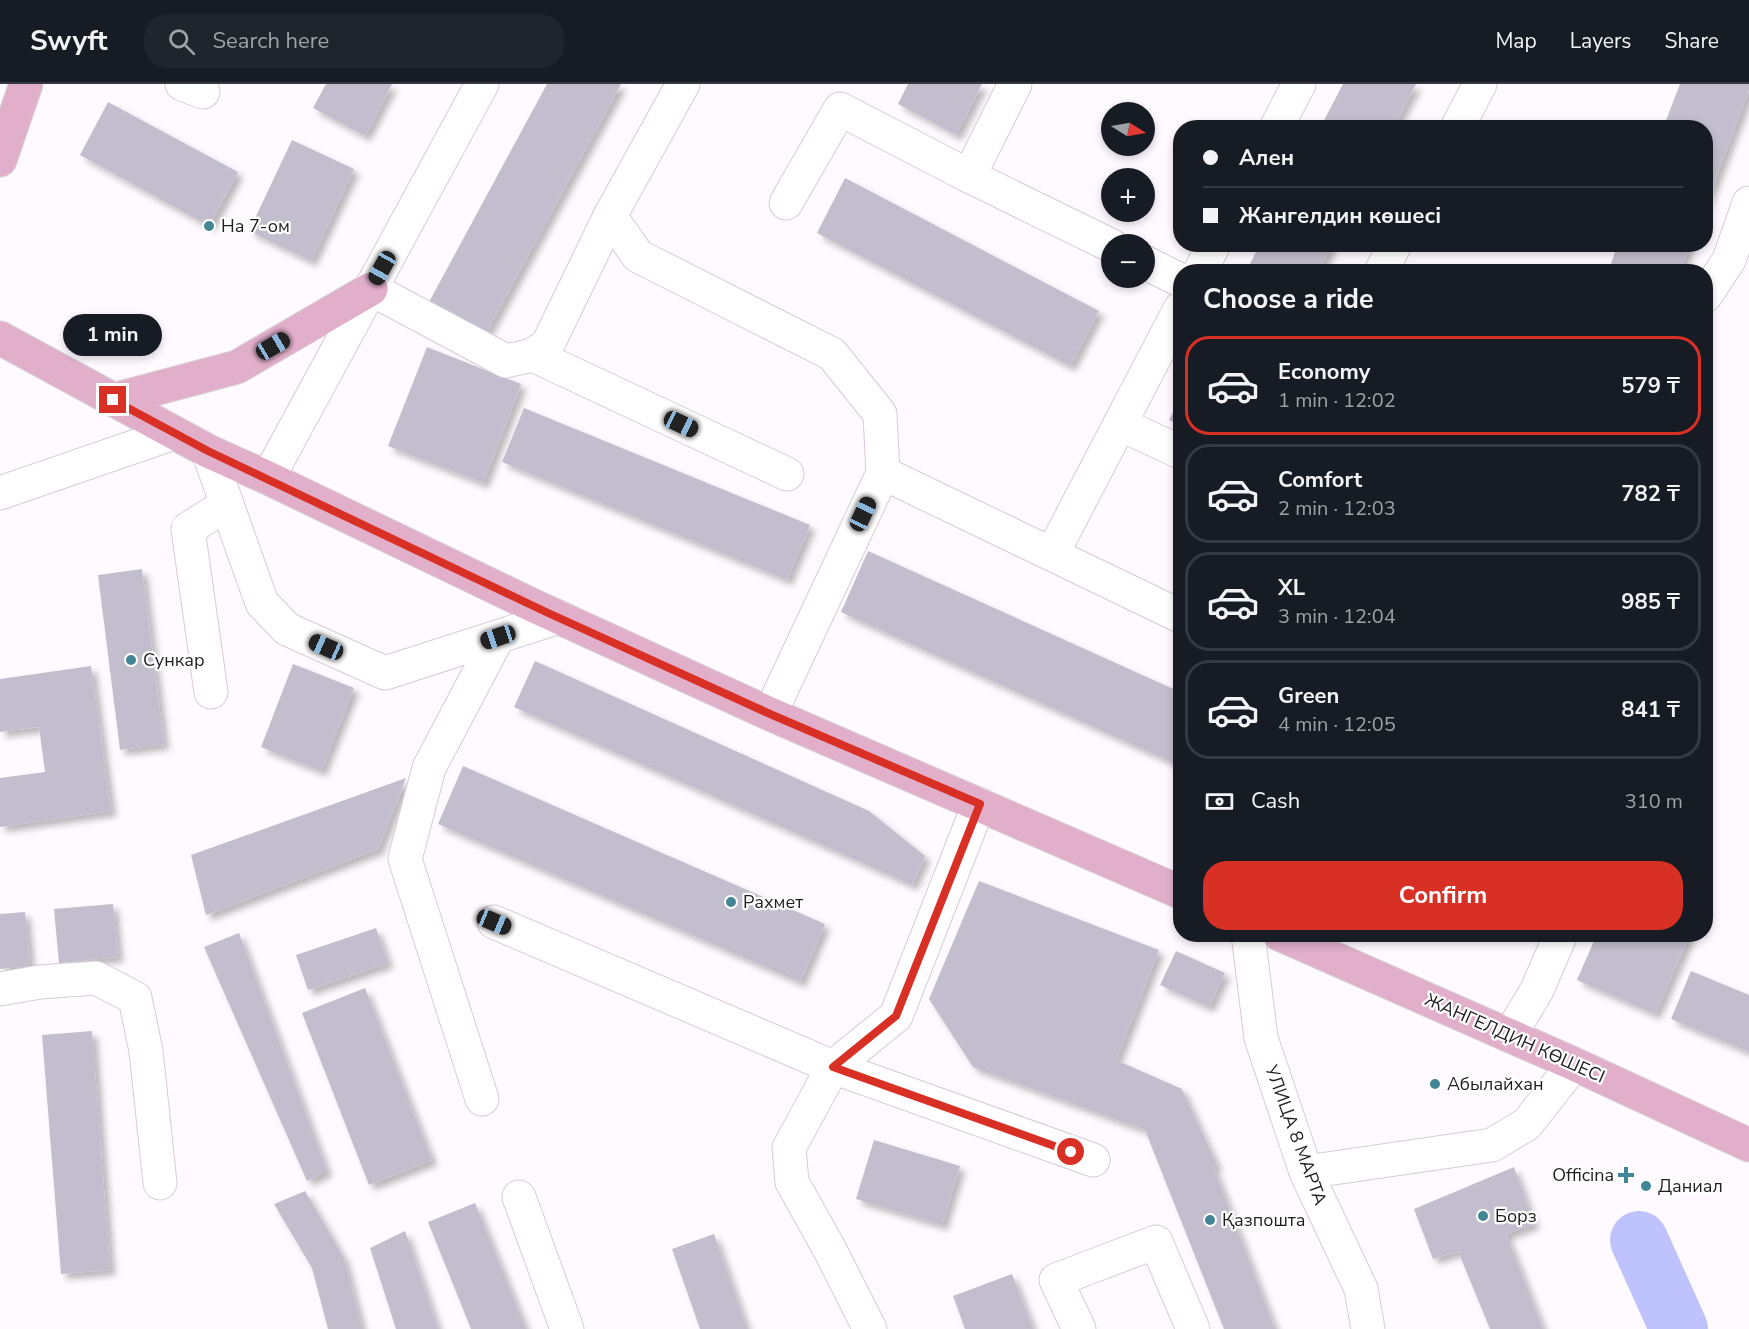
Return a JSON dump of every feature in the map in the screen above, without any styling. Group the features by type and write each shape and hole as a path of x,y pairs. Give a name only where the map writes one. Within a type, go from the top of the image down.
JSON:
{"main road":[{"path":"0,160 26,84"},
{"path":"113,400 237,367 371,289"},
{"path":"0,338 208,451 559,617 770,714 1173,888"},
{"name":"ЖАНГЕЛДИН КӨШЕСІ","path":"1297,942 1510,1035 1749,1145"}],"street":[{"path":"268,478 482,84"},
{"path":"371,289 506,361 533,355 548,344 610,216 683,84"},
{"path":"969,176 1015,84"},
{"path":"1280,120 1299,84"},
{"path":"1461,120 1480,84"},
{"path":"786,203 840,109 1101,241"},
{"path":"1713,284 1729,260 1749,203"},
{"path":"610,216 638,256 832,354 880,414 883,472 770,714"},
{"path":"1155,268 1173,276"},
{"path":"1052,554 1173,322"},
{"path":"533,355 787,474"},
{"path":"1120,424 1173,449"},
{"path":"0,493 174,433"},
{"path":"208,451 262,603 287,629 385,673 559,617"},
{"path":"883,472 1173,613"},
{"path":"211,692 188,529 227,504"},
{"path":"482,1099 405,859 429,768 498,637"},
{"path":"870,1329 852,1290 792,1182 789,1148 833,1067 896,1016 980,804"},
{"path":"494,922 833,1067 1093,1160"},
{"name":"УЛИЦА 8 МАРТА","path":"1249,942 1261,1038 1306,1172 1361,1289 1368,1329"},
{"path":"1510,1035 1537,990 1558,942"},
{"path":"0,989 40,982 96,978 135,998 146,1051 160,1183"},
{"path":"1306,1172 1492,1145 1527,1124 1574,1064"},
{"path":"519,1197 567,1329"},
{"path":"1079,1329 1056,1280 1156,1242 1193,1329"}],"building":[{"path":"326,84 392,84 365,136 313,108"},
{"path":"547,84 621,84 486,333 429,302"},
{"path":"908,84 982,84 956,135 898,104"},
{"path":"1343,84 1416,84 1397,120 1324,120"},
{"path":"1680,84 1749,84 1749,90 1713,185 1713,120 1666,120"},
{"path":"108,102 238,172 209,226 80,155"},
{"path":"292,140 354,169 311,261 249,231"},
{"path":"845,178 1099,311 1070,366 817,233"},
{"path":"1256,252 1328,252 1322,264 1250,264"},
{"path":"1615,252 1687,252 1682,264 1611,264"},
{"path":"427,347 521,384 483,483 388,446"},
{"path":"524,408 810,525 787,580 502,462"},
{"path":"868,551 1173,689 1173,763 841,612"},
{"name":"Сункар","path":"142,569 164,744 120,750 98,575"},
{"path":"535,661 869,811 925,856 912,885 514,707"},
{"path":"293,664 354,688 321,771 261,747"},
{"path":"91,666 111,811 0,827 0,778 45,772 39,727 0,732 0,679"},
{"path":"463,766 825,924 800,982 438,824"},
{"path":"406,778 378,849 206,915 191,855"},
{"path":"979,881 1159,950 1116,1060 1182,1089 1217,1165 1213,1166 1275,1329 1224,1329 1145,1130 973,1067 929,999"},
{"path":"113,904 118,957 59,963 54,909"},
{"path":"25,912 30,966 0,969 0,914"},
{"path":"376,928 388,963 308,990 296,955"},
{"path":"239,933 327,1171 307,1181 204,947"},
{"path":"1594,942 1686,942 1655,1014 1577,980"},
{"path":"1176,951 1225,973 1209,1007 1160,985"},
{"path":"1691,971 1749,995 1749,1052 1671,1019"},
{"path":"365,988 432,1160 369,1185 302,1013"},
{"path":"92,1031 110,1270 61,1274 42,1035"},
{"path":"874,1140 960,1166 942,1225 856,1199"},
{"path":"1514,1167 1534,1224 1506,1234 1543,1329 1490,1329 1458,1251 1433,1259 1414,1209"},
{"path":"305,1191 344,1258 362,1329 328,1329 312,1268 274,1204"},
{"path":"475,1203 526,1329 471,1329 428,1222"},
{"path":"405,1231 438,1329 396,1329 370,1248"},
{"path":"714,1234 747,1329 700,1329 672,1249"},
{"path":"1012,1274 1033,1329 965,1329 953,1296"}],"waterway":[{"path":"1639,1240 1679,1329"}],"place":[{"name":"На 7-ом","path":"209,226"},
{"name":"Сункар","path":"131,660"},
{"name":"Рахмет","path":"731,902"},
{"name":"Абылайхан","path":"1435,1084"},
{"name":"Officina","path":"1626,1175"},
{"name":"Даниал","path":"1646,1186"},
{"name":"Борз","path":"1483,1216"},
{"name":"Қазпошта","path":"1210,1220"}],"route":[{"path":"113,400 208,451 546,612 770,714 980,804 896,1016 833,1067 1071,1152"}]}
